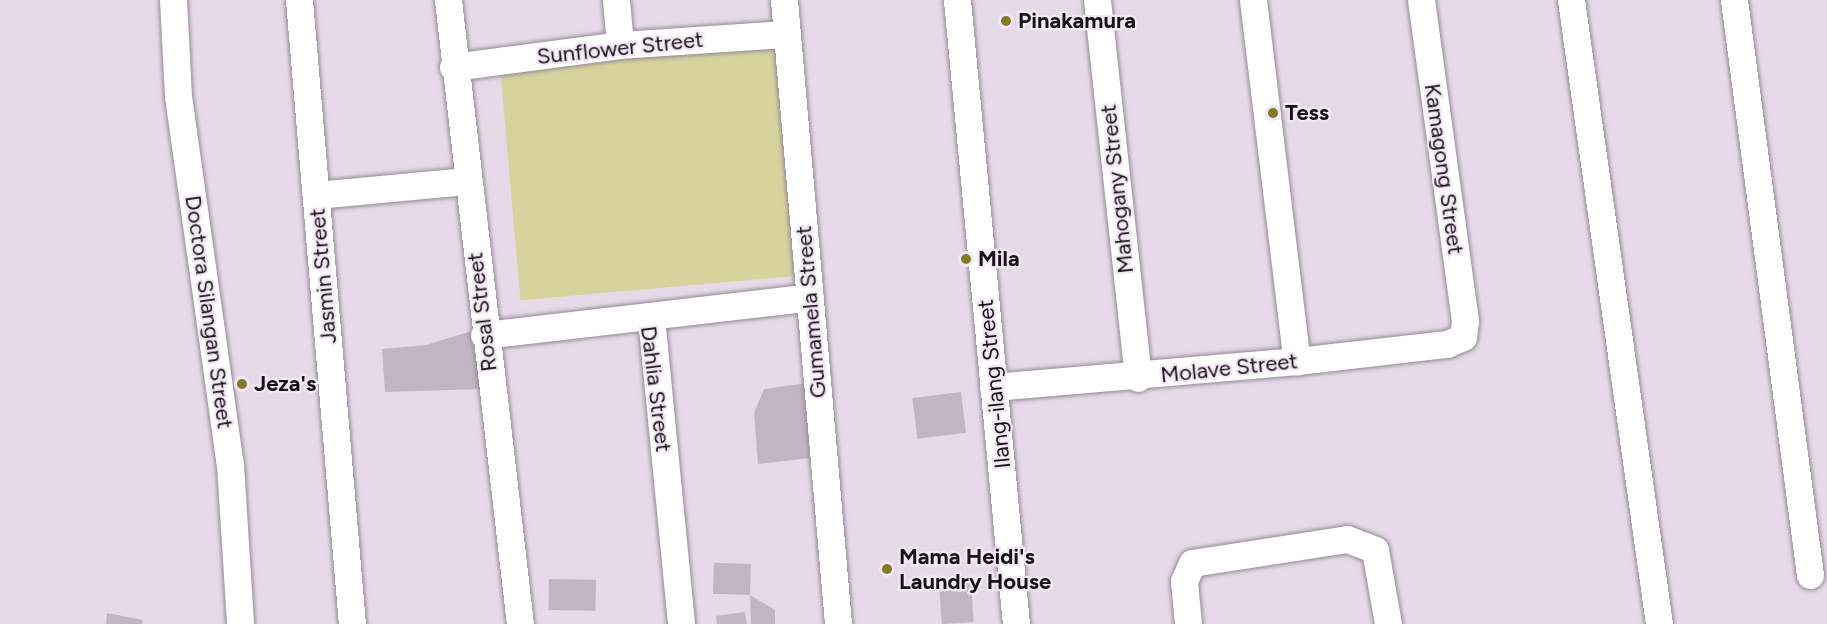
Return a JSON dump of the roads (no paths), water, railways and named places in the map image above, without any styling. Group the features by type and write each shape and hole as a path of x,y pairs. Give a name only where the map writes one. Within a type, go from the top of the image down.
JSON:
{"street":[{"name":"Doctora Silangan Street","path":"173,0 178,96 230,464 240,624"},
{"name":"Jasmin Street","path":"299,0 352,624"},
{"name":"Rosal Street","path":"448,0 466,181 520,624"},
{"path":"616,0 620,45"},
{"name":"Gumamela Street","path":"784,0 838,624"},
{"name":"Ilang-ilang Street","path":"957,0 1016,624"},
{"name":"Mahogany Street","path":"1096,0 1138,378"},
{"path":"1253,0 1297,361"},
{"name":"Kamagong Street","path":"1421,0 1466,321 1463,337"},
{"path":"1571,0 1659,624"},
{"path":"1734,0 1810,575"},
{"name":"Sunflower Street","path":"453,67 620,45 787,34"},
{"path":"316,195 466,181"},
{"path":"651,317 810,297"},
{"name":"Dahlia Street","path":"484,335 651,317 681,624"},
{"name":"Molave Street","path":"993,387 1138,378 1447,344 1463,337"},
{"path":"1188,624 1184,581 1192,563 1347,539 1375,549 1388,624"}],"place":[{"name":"Pinakamura","path":"1006,21"},
{"name":"Tess","path":"1273,113"},
{"name":"Mila","path":"966,259"},
{"name":"Jeza's","path":"242,384"},
{"name":"Mama Heidi's Laundry House","path":"887,569"}]}
